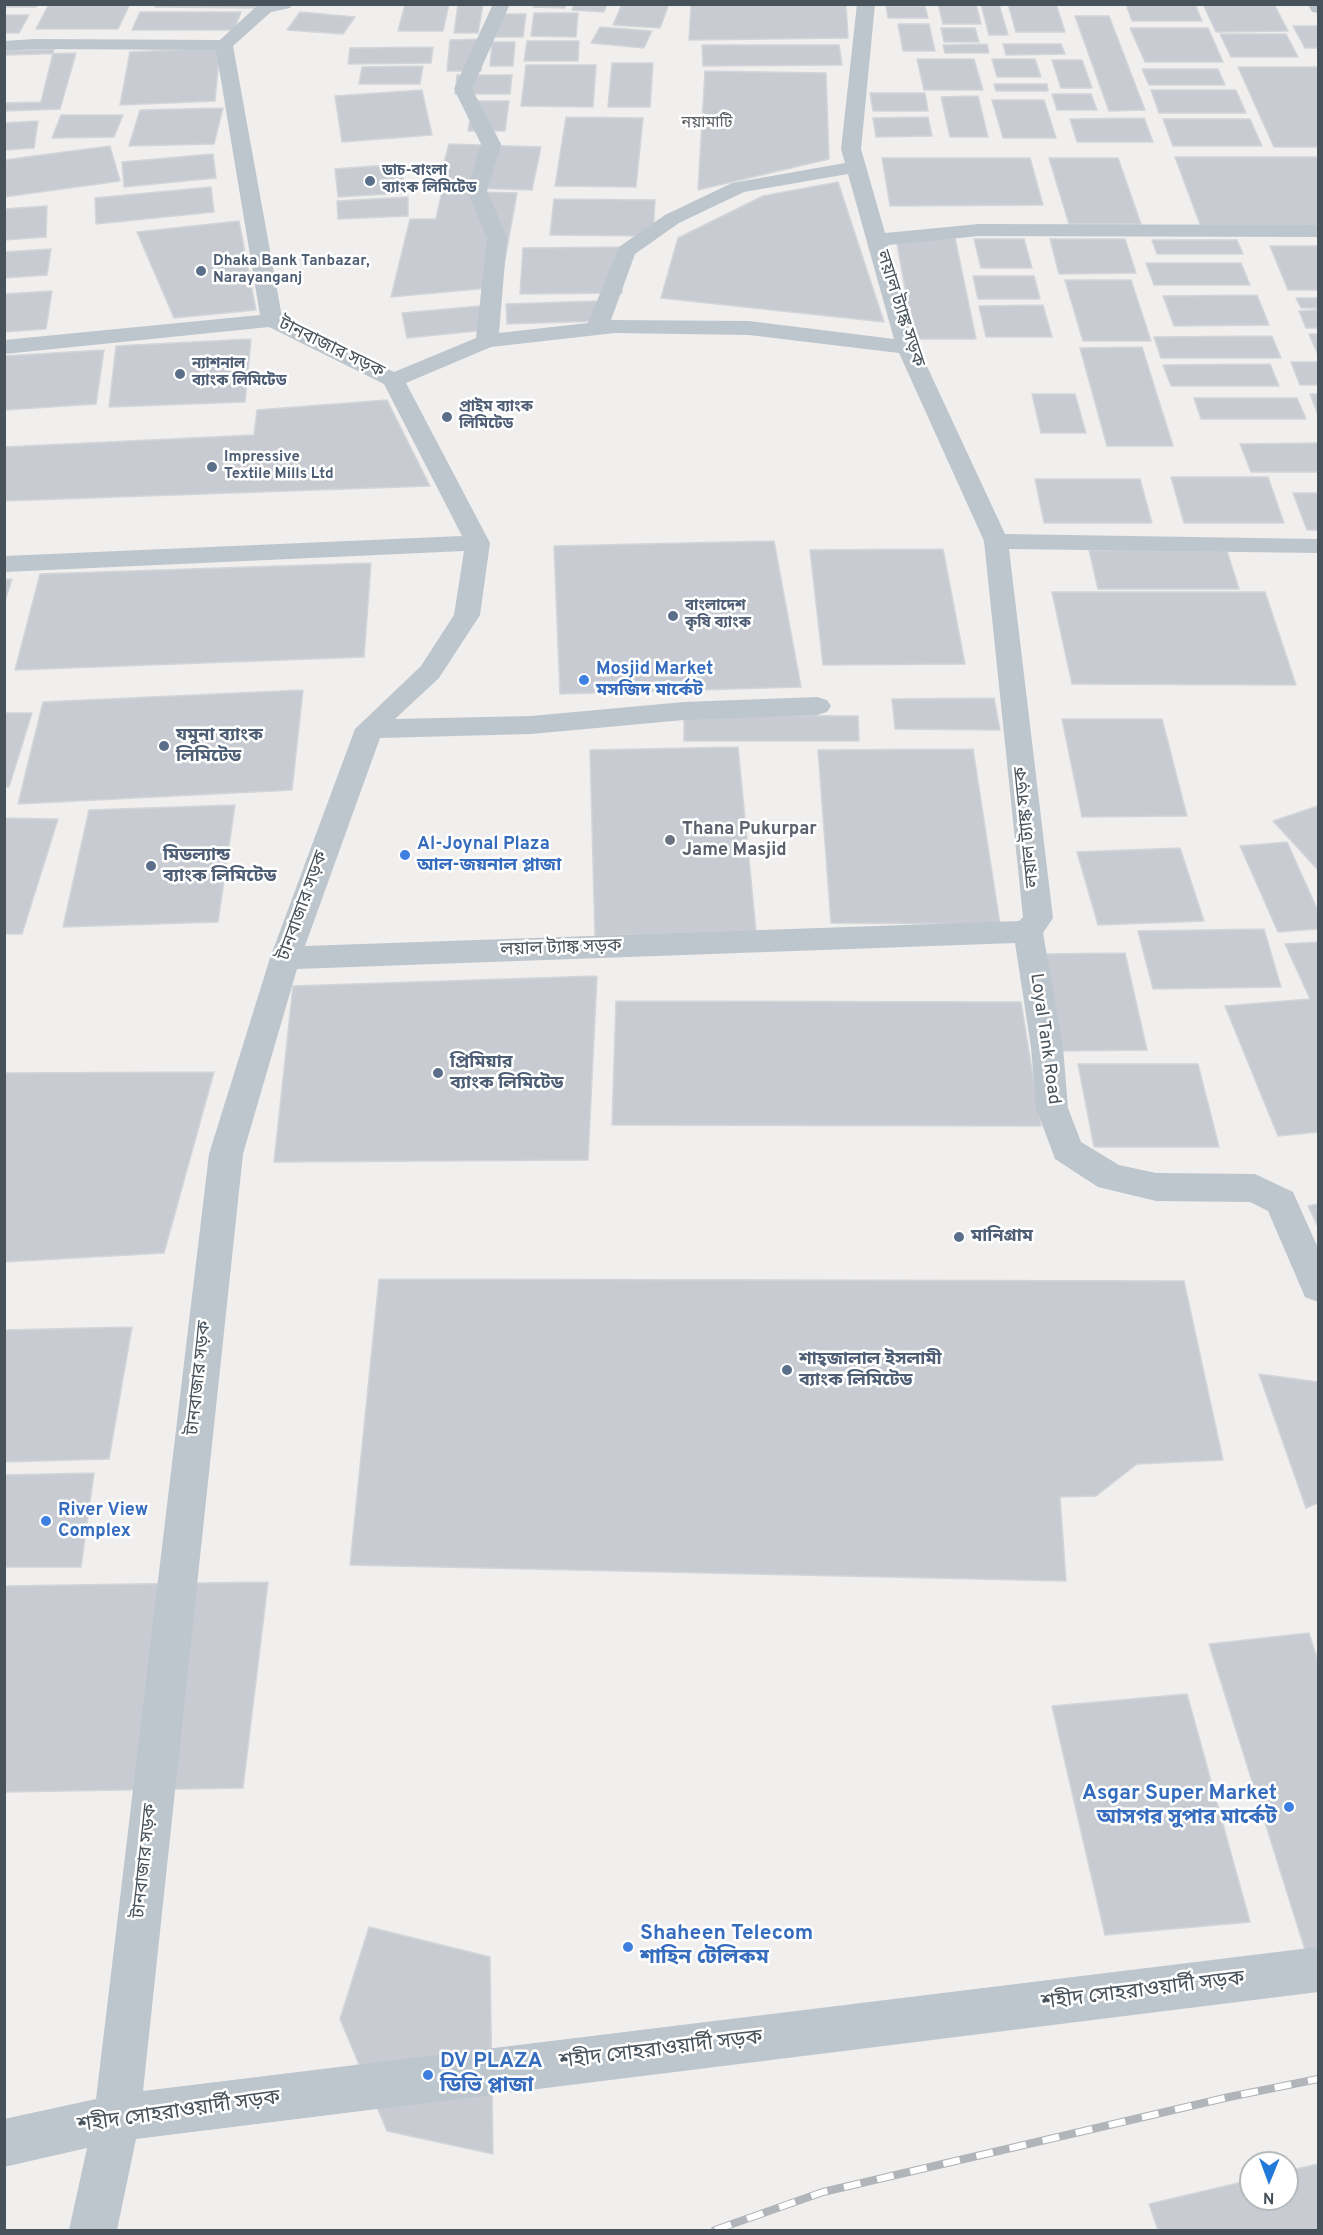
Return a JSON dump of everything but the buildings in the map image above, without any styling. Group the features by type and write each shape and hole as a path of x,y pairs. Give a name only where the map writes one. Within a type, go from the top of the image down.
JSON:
{"street":[{"path":"4,46 35,44 224,45 265,8 284,4"},
{"path":"487,341 497,238 477,191 491,144 463,89 502,4"},
{"name":"লয়াল ট্যাঙ্ক সড়ক","path":"285,958 1028,932 1038,918 996,541 907,347 851,149 866,4"},
{"name":"টানবাজার সড়ক","path":"93,2230 117,2118 226,1154 285,958 369,729 430,672 467,615 478,543 393,380 272,320 224,45"},
{"path":"597,328 626,251 672,219 739,187 856,167"},
{"path":"877,240 979,230 1318,231"},
{"path":"4,346 40,345 272,320"},
{"path":"393,380 487,341 615,326 748,328 907,347"},
{"path":"996,541 1318,546"},
{"path":"4,564 478,543"},
{"path":"369,729 531,724 684,711 817,706"},
{"name":"Loyal Tank Road","path":"1028,932 1047,1047 1052,1108 1068,1150 1110,1177 1155,1187 1255,1188 1281,1202 1318,1287"},
{"name":"শহীদ সোহরাওয়ার্দী সড়ক","path":"4,2143 117,2118 1318,1970"}],"railway":[{"path":"715,2230 823,2192 1229,2097 1318,2079"}],"place":[{"name":"ডাচ-বাংলা ব্যাংক লিমিটেড","path":"370,181"},
{"name":"Dhaka Bank Tanbazar, Narayanganj","path":"201,271"},
{"name":"ন্যাশনাল ব্যাংক লিমিটেড","path":"180,374"},
{"name":"প্রাইম ব্যাংক লিমিটেড","path":"447,417"},
{"name":"Impressive Textile Mills Ltd","path":"212,467"},
{"name":"বাংলাদেশ কৃষি ব্যাংক","path":"673,616"},
{"name":"Mosjid Market মসজিদ মার্কেট","path":"584,680"},
{"name":"যমুনা ব্যাংক লিমিটেড","path":"164,746"},
{"name":"Thana Pukurpar Jame Masjid","path":"670,840"},
{"name":"Al-Joynal Plaza আল-জয়নাল প্লাজা","path":"405,855"},
{"name":"মিডল্যান্ড ব্যাংক লিমিটেড","path":"151,866"},
{"name":"প্রিমিয়ার ব্যাংক লিমিটেড","path":"438,1073"},
{"name":"মানিগ্রাম","path":"959,1237"},
{"name":"শাহ্জালাল ইসলামী ব্যাংক লিমিটেড","path":"787,1370"},
{"name":"River View Complex","path":"46,1521"},
{"name":"Asgar Super Market আসগর সুপার মার্কেট","path":"1289,1807"},
{"name":"Shaheen Telecom শাহিন টেলিকম","path":"628,1947"},
{"name":"DV PLAZA ডিভি প্লাজা","path":"428,2075"}],"district":[{"name":"নয়ামাটি","path":"707,124"}]}
